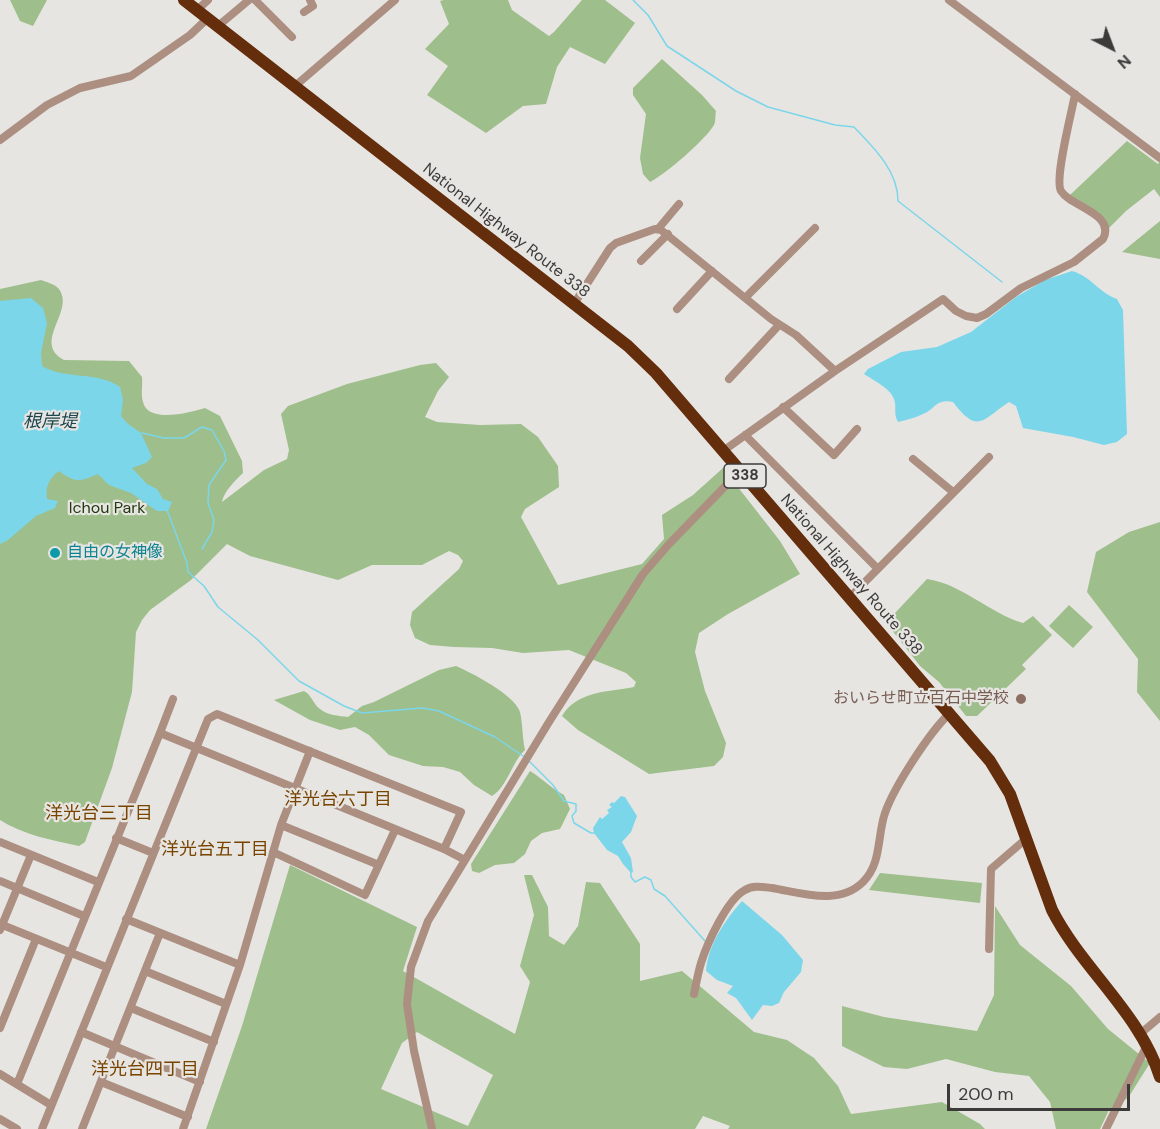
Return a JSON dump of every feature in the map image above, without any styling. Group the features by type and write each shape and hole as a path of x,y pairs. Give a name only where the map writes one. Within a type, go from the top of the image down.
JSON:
{"highway":[{"name":"National Highway Route 338","path":"184,0 647,363 850,597 999,774 1010,794 1052,909 1061,927 1084,962 1140,1034 1160,1077"}],"street":[{"path":"197,10 208,0"},
{"path":"0,140 47,105 80,88 131,76 190,35 249,0"},
{"path":"255,0 291,37"},
{"path":"304,12 313,6 310,0"},
{"path":"295,86 395,0"},
{"path":"949,0 1160,158"},
{"path":"723,451 835,370 942,299 956,311 977,318 1021,288 1074,262 1103,239 1106,234 1105,226 1100,218 1060,190 1063,149 1074,94"},
{"path":"574,304 610,248 626,240 658,230 680,204"},
{"path":"745,298 815,228"},
{"path":"658,230 668,234 779,325 796,335 835,370"},
{"path":"641,261 668,234"},
{"path":"677,309 712,271"},
{"path":"729,379 779,325"},
{"path":"783,407 834,455 857,429"},
{"path":"745,435 877,568"},
{"path":"850,597 989,457"},
{"path":"913,459 953,492"},
{"path":"432,1129 408,1020 408,986 411,966 424,931 465,860 643,574 740,471"},
{"path":"17,1084 173,699"},
{"path":"42,1129 207,719 217,714 461,812 444,849"},
{"path":"694,994 700,965 710,940 731,904 742,891 755,887 828,896 847,893 862,884 876,860 881,826 893,795 935,729 949,714"},
{"path":"160,733 444,849 465,860"},
{"path":"183,1129 240,965 281,825 310,751"},
{"path":"281,825 379,865"},
{"path":"273,852 365,895 395,830"},
{"path":"116,838 153,853"},
{"path":"989,949 991,869 1027,838"},
{"path":"0,842 98,882"},
{"path":"31,855 1,926 106,967"},
{"path":"0,881 84,916"},
{"path":"126,919 240,965"},
{"path":"82,1129 160,933"},
{"path":"0,1028 36,939"},
{"path":"145,971 226,1004"},
{"path":"131,1008 213,1042"},
{"path":"1140,1034 1160,1017"},
{"path":"81,1032 200,1082"},
{"path":"1106,1129 1147,1045"},
{"path":"0,1074 51,1105"},
{"path":"101,1082 188,1117"},
{"path":"0,1119 17,1129"}],"green space":[{"path":"10,0 47,0 33,26 20,21"},
{"path":"508,0 512,10 549,36 582,0 605,0 635,23 605,64 570,47 557,67 546,104 523,106 486,133 427,95 448,66 425,49 449,24 440,1"},
{"path":"662,59 702,95 716,111 714,125 694,148 650,182 643,174 640,158 646,114 633,95 633,88"},
{"path":"1127,141 1158,164 1160,161 1160,197 1154,189 1126,211 1107,230 1070,195"},
{"path":"1160,221 1160,259 1122,252"},
{"name":"Ichou Park","path":"41,280 58,288 62,297 62,306 52,344 55,353 64,360 129,361 142,377 143,401 148,410 155,414 173,415 205,408 220,416 242,461 243,473 227,490 222,502 264,470 287,459 289,450 281,414 288,406 347,384 436,363 449,377 438,391 425,417 437,422 480,425 521,424 538,437 558,466 559,487 525,509 521,517 558,585 642,564 664,539 662,515 693,495 723,468 780,541 800,574 699,633 695,652 705,691 726,743 723,757 714,766 649,774 578,730 562,716 568,708 584,697 634,687 636,682 626,673 569,650 523,653 492,648 430,645 415,638 410,625 412,612 459,569 463,561 458,555 449,551 422,565 372,565 338,580 250,556 227,544 191,580 150,610 136,632 132,692 112,768 85,842 79,846 48,839 19,830 0,820 0,289"},
{"path":"1160,522 1160,721 1137,692 1138,659 1087,592 1096,552 1129,532"},
{"path":"927,579 964,592 999,613 1023,623 1033,616 1052,635 1022,665 1026,669 977,716 966,716 939,682 920,666 888,625 895,613"},
{"path":"1069,605 1093,627 1073,648 1049,626"},
{"path":"456,666 502,692 520,712 525,750 502,786 492,796 474,785 460,772 443,767 423,766 389,755 369,735 355,727 340,730 310,720 274,700 304,691 323,711 348,717 362,706 439,670"},
{"path":"530,771 564,795 570,809 560,829 542,833 531,841 525,854 514,863 495,865 479,873 472,871 471,864"},
{"path":"290,865 417,927 403,971 515,1034 530,982 520,966 534,915 524,875 532,875 548,907 549,936 564,945 578,926 586,882 600,883 640,944 640,981 682,971 754,1032 787,1040 814,1058 838,1086 851,1114 942,1102 985,1129 728,1129 730,1126 703,1116 695,1129 206,1129 242,1026","holes":["417,1032 493,1075 468,1126 381,1089 402,1043"]},
{"path":"880,873 982,883 980,903 869,890"},
{"path":"995,906 1020,945 1071,986 1108,1029 1150,1063 1128,1098 1109,1110 1100,1129 1056,1129 1050,1102 1029,1076 995,1072 946,1059 907,1069 884,1067 842,1046 842,1006 884,1017 977,1031 994,995"}],"water":[{"path":"1072,271 1079,273 1105,293 1117,299 1123,310 1127,434 1117,442 1104,445 1023,428 1016,406 1009,402 980,421 969,418 953,402 943,401 927,412 898,422 892,395 864,374 868,369 901,352 937,347 971,332 1016,297 1045,280"},
{"name":"根岸堤","path":"31,298 43,308 47,323 41,353 42,366 61,373 102,379 120,387 123,400 121,416 141,433 152,457 146,463 132,468 147,484 157,489 163,499 172,502 168,511 157,511 131,493 109,485 98,474 78,480 69,478 59,471 47,487 47,499 58,501 55,508 36,516 0,544 0,301"},
{"path":"621,796 625,797 637,816 631,832 622,842 631,858 633,872 631,873 618,856 607,850 594,833 593,828 600,817 602,819 609,813 607,810 612,807 609,805"},
{"path":"742,901 782,935 803,960 801,972 784,992 779,1003 772,1006 763,1005 752,1020 736,998 727,993 733,986 717,980 706,971 707,961 718,933"}],"waterway":[{"path":"633,0 648,15 667,46 736,91 768,107 835,125 854,127 884,161 894,180 898,201 1002,282"},
{"path":"142,433 164,438 184,438 202,427 212,430 224,451 226,460 209,485 208,503 214,520 212,532 202,549"},
{"path":"167,510 187,563 188,572 204,586 218,607 258,640 299,681 344,706 362,713 422,708 439,711 495,737 523,756"},
{"path":"529,761 553,785 564,801 576,804 576,811 572,816 574,823 594,833"},
{"path":"631,872 631,877 635,882 645,877 651,880 654,889 665,896 705,941"}],"place":[{"name":"自由の女神像","path":"55,553"},
{"name":"おいらせ町立百石中学校","path":"1021,699"}],"district":[{"name":"洋光台六丁目","path":"338,800"},
{"name":"洋光台三丁目","path":"99,814"},
{"name":"洋光台五丁目","path":"215,850"},
{"name":"洋光台四丁目","path":"145,1070"}]}
